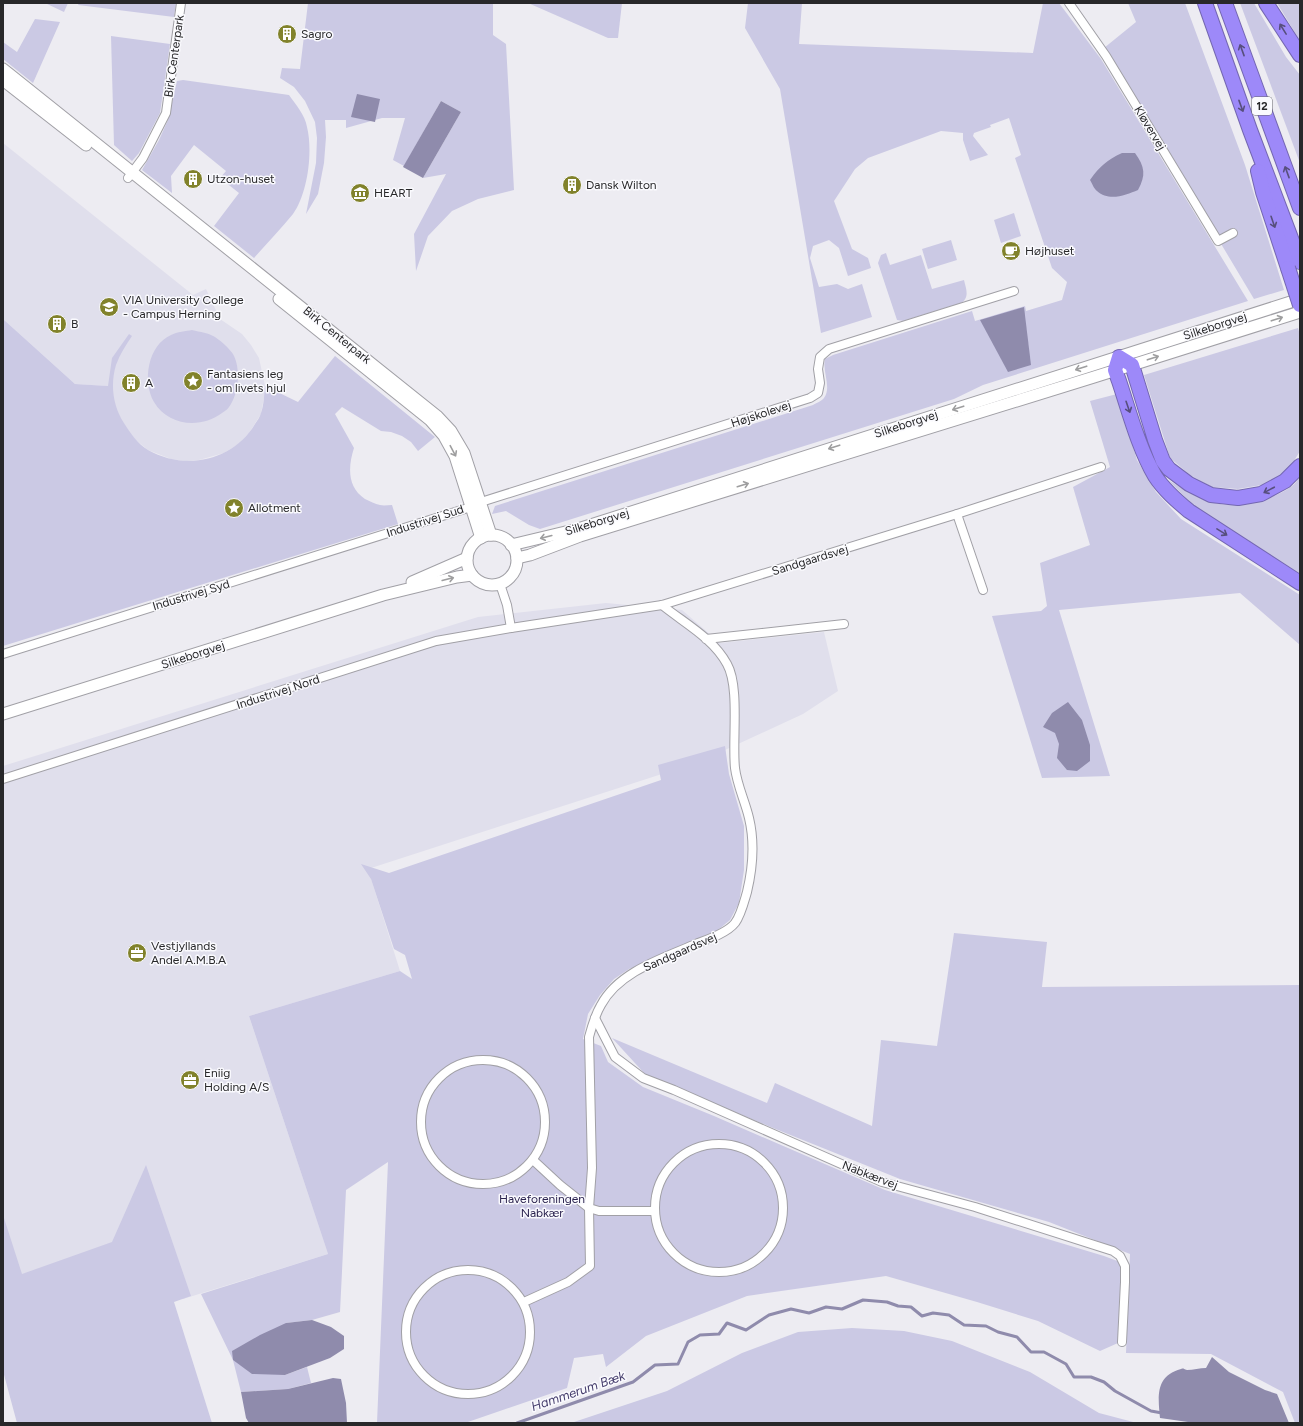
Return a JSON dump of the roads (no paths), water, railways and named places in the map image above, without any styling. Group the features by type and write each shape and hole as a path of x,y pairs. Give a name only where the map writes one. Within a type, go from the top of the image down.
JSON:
{"highway":[{"name":"12","path":"1205,3 1250,130 1263,192 1294,265"},
{"name":"12","path":"1225,3 1300,208"},
{"path":"1266,3 1300,55"},
{"path":"1294,265 1300,305"},
{"path":"1300,466 1285,481 1261,494 1238,498 1211,495 1189,484 1169,469 1163,461 1132,365 1117,363 1145,455 1156,477 1173,497 1189,511 1300,583"}],"main road":[{"name":"Birk Centerpark","path":"3,69 130,175 250,271 430,420 444,436 456,456 476,504 486,536"},
{"name":"Birk Centerpark","path":"3,80 130,175"},
{"name":"Silkeborgvej","path":"517,558 530,555 580,536 1117,363 1300,299"},
{"name":"Silkeborgvej","path":"1132,365 1300,312"},
{"name":"Silkeborgvej","path":"511,544 578,529 1117,363"},
{"path":"486,536 498,536 506,539 511,544 517,558 516,567 509,579 500,584 485,585 478,582 467,566 466,558 475,541 486,536"},
{"name":"Silkeborgvej","path":"383,595 466,558"},
{"name":"Silkeborgvej","path":"3,714 383,595 457,577 472,575"}],"street":[{"name":"Birk Centerpark","path":"130,175 143,158 166,113 181,3"},
{"name":"Kløvervej","path":"1069,3 1106,56 1218,241 1233,232"},
{"name":"Højskolevej","path":"476,504 810,398 818,393 820,383 818,369 820,357 829,349 1014,291"},
{"name":"Sandgaardsvej","path":"511,628 662,605 957,514 1101,467"},
{"name":"Industrivej Sud","path":"380,536 476,504"},
{"path":"957,514 983,590"},
{"name":"Industrivej Syd","path":"3,654 380,536"},
{"path":"500,584 507,605 511,628"},
{"name":"Sandgaardsvej","path":"524,1302 568,1282 590,1266 589,1208 592,1168 589,1037 601,1004 611,990 626,977 720,934 735,923 743,905 750,877 753,845 749,818 735,769 733,686 728,665 720,652 706,639 662,605"},
{"path":"706,639 844,624"},
{"name":"Industrivej Nord","path":"3,779 436,641 511,628"},
{"name":"Nabkærvej","path":"595,1018 615,1057 644,1078 882,1182 976,1207 1113,1251 1120,1256 1125,1266 1122,1342"},
{"path":"473,1060 492,1060 510,1065 525,1075 537,1090 544,1107 546,1126 542,1144 533,1160 520,1173 503,1181 484,1185 466,1182 449,1174 435,1162 425,1146 421,1128 422,1109 428,1092 440,1077 455,1066 473,1060"},
{"path":"720,1145 728,1145 749,1152 766,1165 778,1184 783,1206 780,1228 770,1247 754,1262 733,1271 718,1272 710,1272 689,1265 672,1252 660,1233 655,1211 658,1189 668,1169 685,1154 705,1146 720,1145"},
{"path":"533,1160 560,1185 589,1208 599,1211 655,1211"},
{"path":"473,1270 494,1275 512,1288 524,1302 530,1326 528,1348 520,1367 504,1383 485,1392 463,1394 442,1389 424,1377 412,1359 406,1338 408,1317 417,1297 432,1282 452,1272 473,1270"}],"waterway":[{"name":"Hammerum Bæk","path":"517,1423 633,1382 655,1365 678,1364 688,1342 700,1335 719,1334 727,1323 746,1330 769,1315 791,1309 809,1313 826,1307 842,1309 863,1300 887,1302 898,1306 911,1307 922,1316 933,1313 949,1315 964,1325 986,1326 998,1332 1017,1337 1031,1352 1044,1352 1066,1364 1074,1377 1091,1377 1104,1382 1115,1391 1151,1411 1162,1413"}],"place":[{"name":"Sagro","path":"287,34"},
{"name":"Utzon-huset","path":"193,179"},
{"name":"Dansk Wilton","path":"572,185"},
{"name":"HEART","path":"360,193"},
{"name":"Højhuset","path":"1011,251"},
{"name":"VIA University College - Campus Herning","path":"109,307"},
{"name":"B","path":"57,324"},
{"name":"Fantasiens leg - om livets hjul","path":"193,381"},
{"name":"A","path":"131,383"},
{"name":"Allotment","path":"234,508"},
{"name":"Vestjyllands Andel A.M.B.A","path":"137,953"},
{"name":"Eniig Holding A/S","path":"190,1080"}],"park label":[{"name":"Haveforeningen Nabkær","path":"542,1206"}]}
